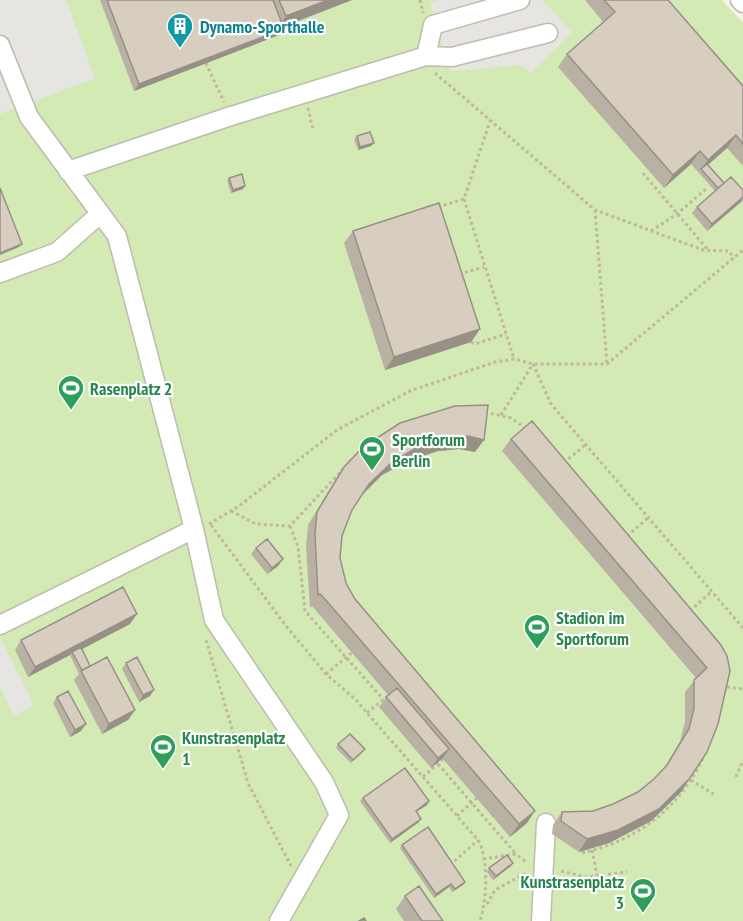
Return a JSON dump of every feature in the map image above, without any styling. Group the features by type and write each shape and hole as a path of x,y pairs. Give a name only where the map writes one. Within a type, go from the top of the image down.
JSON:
{"street":[{"path":"426,56 433,25 520,0"},
{"path":"740,0 743,3"},
{"path":"68,171 231,116 426,56 452,57 548,33"},
{"path":"0,45 29,117 117,236 202,526 214,620 324,782 339,815 279,921"},
{"path":"0,273 57,252 100,214"},
{"path":"0,625 202,526"},
{"path":"541,921 546,823"}],"path":[{"path":"426,56 434,72 595,210 708,250 729,251 734,258"},
{"path":"206,63 231,116"},
{"path":"305,95 313,129"},
{"path":"490,122 464,199 514,359"},
{"path":"643,173 708,250"},
{"path":"651,231 677,214 707,188"},
{"path":"433,208 464,199"},
{"path":"595,210 607,364"},
{"path":"486,906 483,848 478,840 367,713 326,674 202,526 231,511 337,430 410,392 495,362 514,359 533,364 607,364 743,250"},
{"path":"450,276 484,267"},
{"path":"471,342 475,344 506,334"},
{"path":"501,415 533,364"},
{"path":"533,364 551,404 743,628"},
{"path":"482,412 501,415 519,422 530,433"},
{"path":"560,466 585,445"},
{"path":"290,526 342,467 364,448"},
{"path":"231,511 256,524 290,526"},
{"path":"622,540 648,518"},
{"path":"290,526 298,547 304,608 383,699"},
{"path":"685,615 711,592"},
{"path":"309,616 315,610"},
{"path":"206,639 248,783 291,866 290,874"},
{"path":"326,674 360,645"},
{"path":"724,695 727,687 726,681"},
{"path":"727,687 743,689"},
{"path":"367,713 396,689"},
{"path":"582,853 622,840 643,828 676,800 691,780 707,749"},
{"path":"423,777 452,752"},
{"path":"736,777 743,760"},
{"path":"438,764 504,841 516,854 524,858 531,870 495,890 480,921"},
{"path":"691,780 716,795"},
{"path":"457,816 485,791"},
{"path":"504,841 509,836"},
{"path":"449,865 478,840"},
{"path":"592,850 598,875"},
{"path":"483,858 516,854"},
{"path":"543,864 574,875 627,872"}],"green space":[{"name":"Sportforum Berlin","path":"0,0 722,0 743,23 743,921 0,921"}],"shaded area":[{"path":"0,0 66,0 95,78 0,114"},
{"path":"439,0 542,0 572,32 531,73 521,65 450,71 430,3"},
{"path":"0,637 34,705 14,716 0,687"}],"building":[{"name":"Dynamo-Sporthalle","path":"107,0 273,0 284,29 139,84"},
{"path":"279,0 328,0 286,16"},
{"path":"604,0 668,0 743,86 743,144 736,135 708,160 700,151 673,175 567,54 615,12"},
{"path":"370,132 374,143 360,147 357,136"},
{"path":"707,164 724,183 718,188 701,169"},
{"path":"242,174 245,186 233,190 229,178"},
{"path":"731,177 743,190 743,197 712,224 697,207"},
{"path":"0,188 22,244 0,253"},
{"path":"439,203 480,329 394,357 353,231"},
{"path":"488,405 484,440 468,436 447,438 416,448 391,463 369,484 352,510 342,536 340,558 346,583 355,599 535,811 519,824 324,598 318,595 315,534 317,512 344,467 363,447 400,423 455,406"},
{"path":"532,421 721,645 727,656 730,671 718,724 707,752 690,778 659,809 618,830 587,839 561,821 562,812 593,811 613,804 638,792 654,779 667,765 689,729 694,709 694,680 707,668 511,439"},
{"path":"267,539 283,559 272,568 256,548"},
{"path":"123,587 137,614 35,667 21,640"},
{"path":"81,647 90,666 82,670 72,652"},
{"path":"107,657 135,710 109,724 81,671"},
{"path":"137,657 154,690 143,695 126,663"},
{"path":"397,688 449,749 438,758 386,697"},
{"path":"68,691 86,724 75,730 57,697"},
{"path":"350,734 365,749 353,760 338,744"},
{"path":"405,768 429,801 416,811 421,819 392,839 363,798"},
{"path":"428,827 465,882 455,889 451,884 436,894 402,845"},
{"path":"507,855 513,863 496,876 489,868"},
{"path":"419,886 443,921 422,921 405,896"}],"place":[{"name":"Dynamo-Sporthalle","path":"180,49"},
{"name":"Rasenplatz 2","path":"71,411"},
{"name":"Sportforum Berlin","path":"372,472"},
{"name":"Stadion im Sportforum","path":"537,650"},
{"name":"Kunstrasenplatz 1","path":"163,770"},
{"name":"Kunstrasenplatz 3","path":"643,914"}]}
